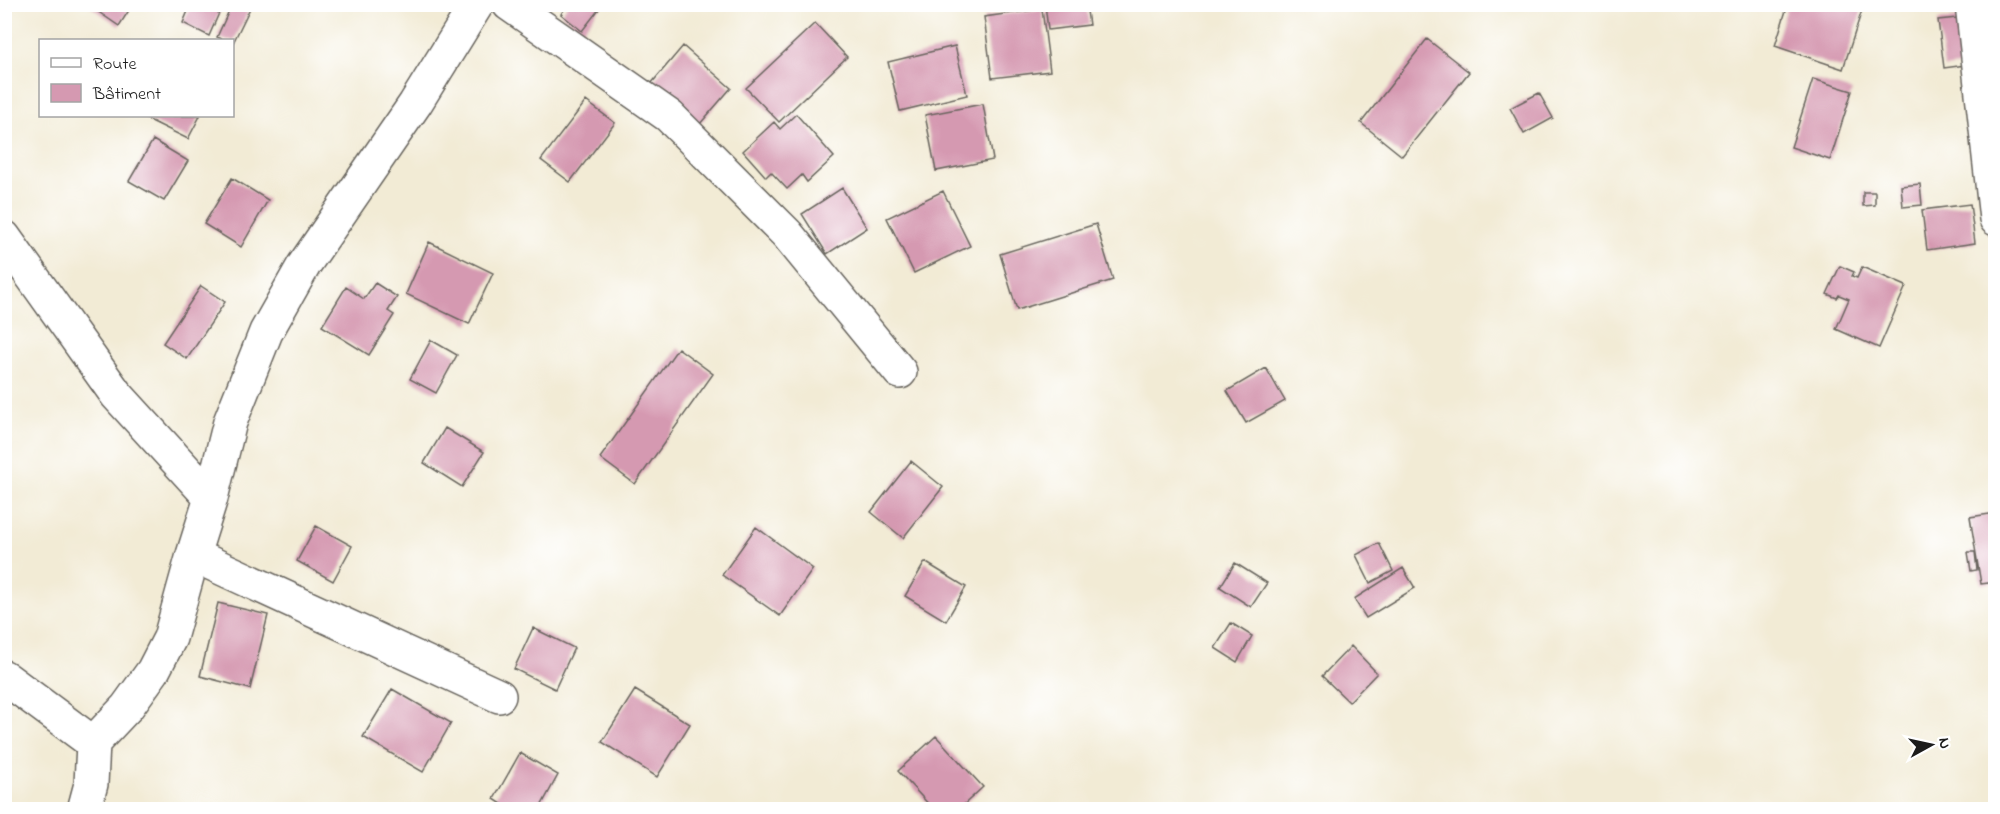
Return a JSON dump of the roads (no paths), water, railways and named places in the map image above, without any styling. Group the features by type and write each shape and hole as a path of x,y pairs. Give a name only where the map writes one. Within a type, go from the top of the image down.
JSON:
{"street":[{"path":"84,810 91,784 93,743 127,707 153,671 170,638 193,555 212,498 230,422 267,332 304,265 415,104 477,4"},
{"path":"509,4 669,116 787,234 900,372"},
{"path":"1972,4 1995,219"},
{"path":"4,237 116,394 212,498"},
{"path":"193,555 498,696"},
{"path":"4,677 93,743"}]}
